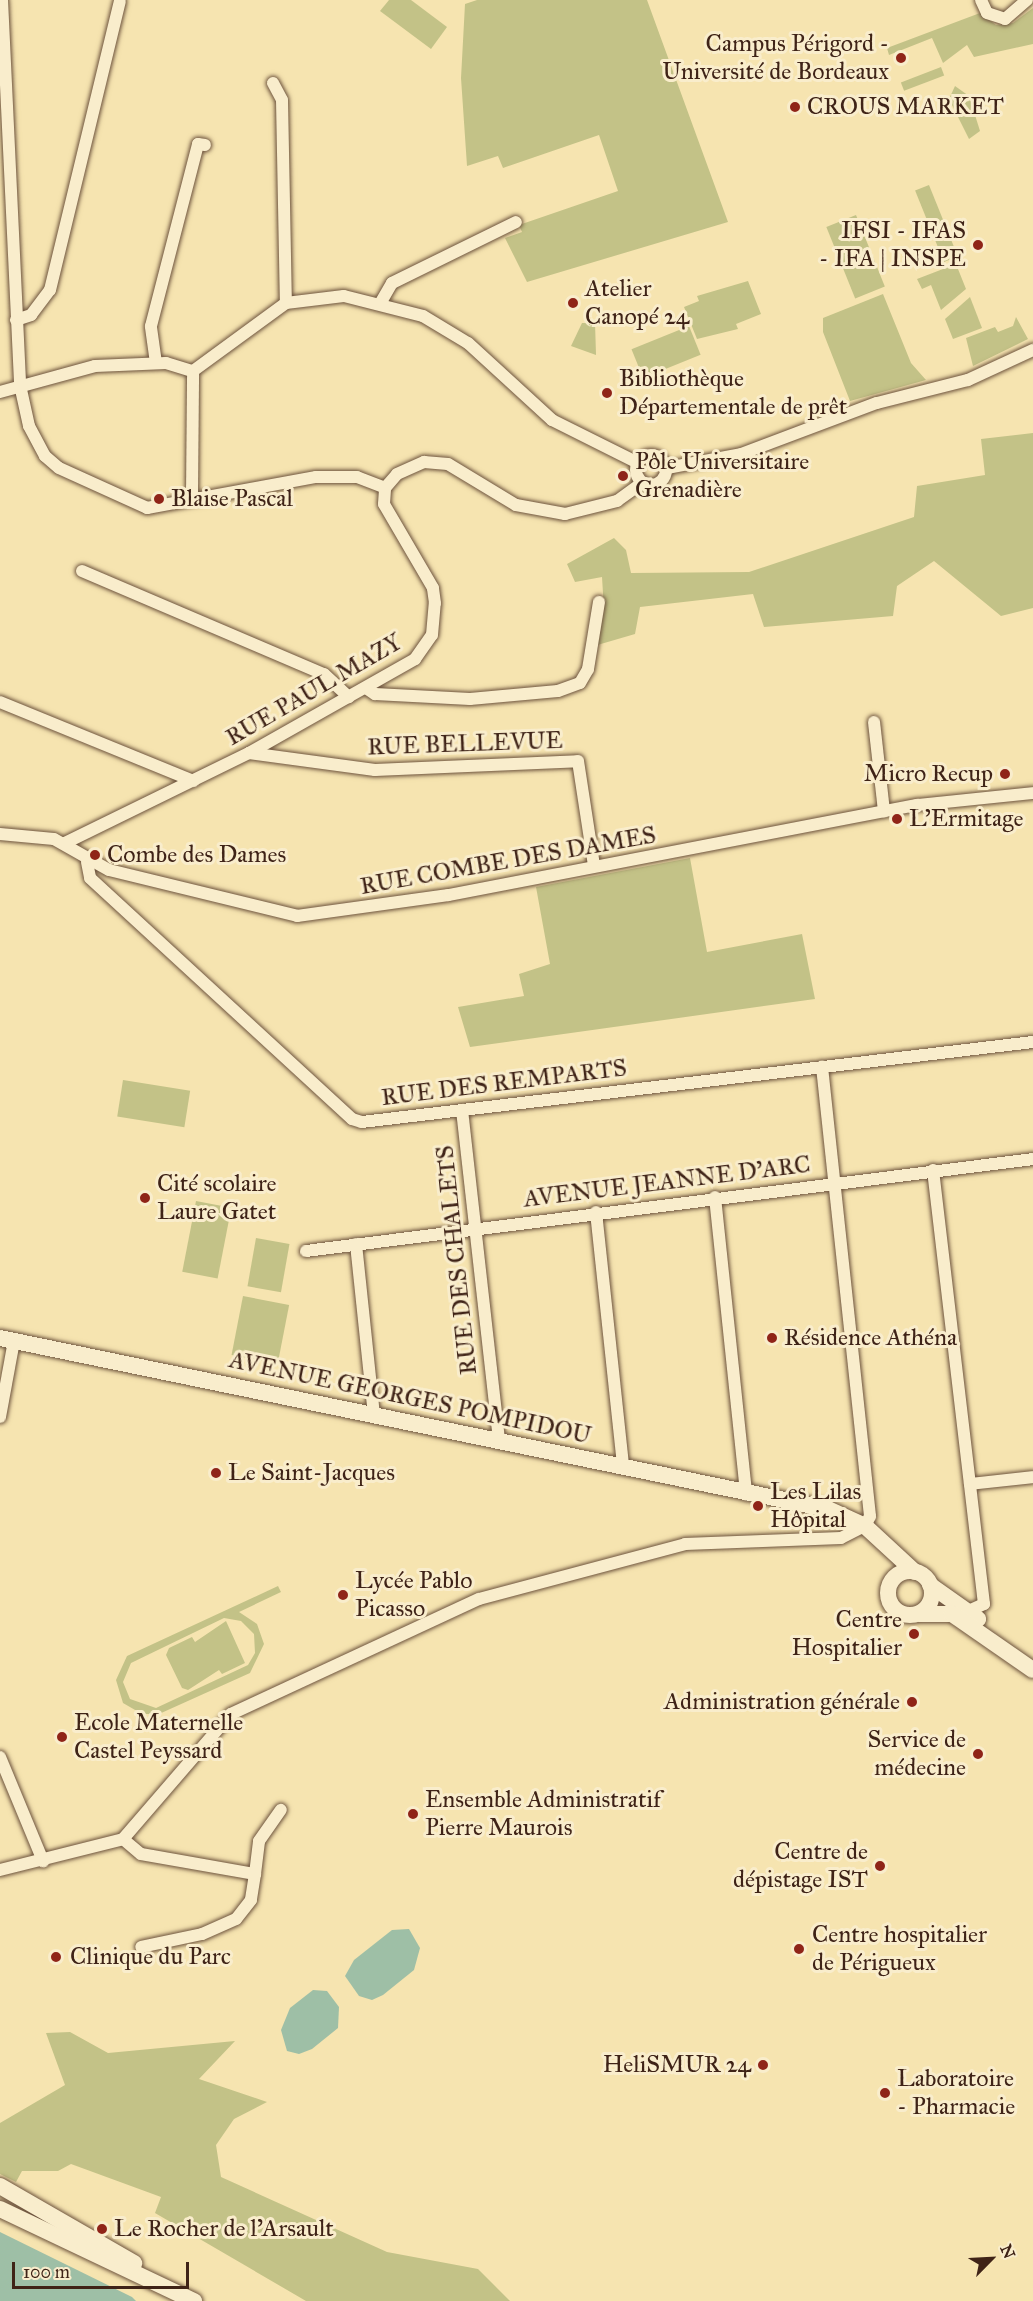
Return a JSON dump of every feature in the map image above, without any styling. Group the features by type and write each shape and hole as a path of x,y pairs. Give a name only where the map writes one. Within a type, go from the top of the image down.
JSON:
{"main road":[{"name":"AVENUE GEORGES POMPIDOU","path":"7,1340 746,1494 810,1505 861,1529 895,1559 915,1572"},
{"name":"AVENUE GEORGES POMPIDOU","path":"861,1529 878,1553 891,1582"},
{"path":"903,1572 915,1572 968,1611 1033,1668 952,1614 901,1614 893,1607 891,1582 903,1572"},
{"path":"919,1614 929,1604 930,1585"},
{"path":"0,2186 47,2210 194,2301"},
{"path":"31,2201 33,2224"},
{"path":"0,2209 164,2284"},
{"path":"47,2210 56,2224 53,2234"}],"street":[{"path":"2,0 5,151 20,385 35,441 59,468 147,508 192,496 224,497 334,476 357,477 385,488 404,470 435,461 461,469 516,505 565,514 617,501 642,483 657,485 667,468 741,454 877,403 968,380 1033,350"},
{"path":"981,0 987,13 1005,20 1027,0"},
{"path":"16,320 31,315 50,290 120,1"},
{"path":"273,83 282,100 286,303"},
{"path":"156,363 151,326 198,144 205,145"},
{"path":"381,302 392,283 516,222"},
{"path":"0,392 87,367 156,363 193,371 286,303 326,295 358,298 381,302 447,329 552,420 638,463"},
{"path":"192,496 193,371"},
{"path":"638,463 654,455 667,468"},
{"path":"638,463 642,483"},
{"name":"RUE PAUL MAZY","path":"65,843 249,753 415,659 435,618 433,588 390,518 385,488"},
{"path":"82,571 324,674 349,697"},
{"path":"366,688 375,694 470,699 558,691 580,683 588,669 599,602"},
{"path":"0,702 194,781"},
{"path":"874,722 884,811"},
{"name":"RUE BELLEVUE","path":"249,753 375,770 578,761 594,866"},
{"name":"RUE COMBE DES DAMES","path":"65,843 87,862 164,887 297,916 594,866 884,811 1033,793"},
{"path":"0,834 65,843"},
{"name":"RUE DES REMPARTS","path":"87,862 90,878 352,1119 462,1110 1033,1042"},
{"path":"0,1870 123,1839 231,1714 479,1599 685,1544 768,1537 830,1539 861,1529 870,1516 822,1067"},
{"name":"RUE DES CHALETS","path":"462,1110 498,1441"},
{"name":"AVENUE JEANNE D'ARC","path":"306,1251 475,1227 1033,1159"},
{"path":"933,1170 984,1604 968,1611"},
{"path":"715,1197 746,1494"},
{"path":"596,1212 623,1467"},
{"path":"356,1244 374,1415"},
{"path":"0,1417 7,1340"},
{"path":"970,1484 1033,1477"},
{"path":"0,1757 43,1861"},
{"path":"141,1947 202,1934 236,1919 251,1900 259,1841 281,1810"},
{"path":"123,1839 141,1854 255,1874"}],"shaded area":[{"path":"389,0 411,0 447,27 431,49 380,11"},
{"path":"477,0 647,0 728,222 527,282 505,238 522,232 519,225 618,191 599,135 503,168 498,156 467,166 461,78 465,4"},
{"path":"1033,8 1033,44 974,57 967,45 943,63 932,38 889,55 887,48 980,13 996,25 1013,23"},
{"path":"941,67 944,75 904,91 901,82"},
{"path":"955,86 969,96 980,131 969,139 949,99"},
{"path":"929,185 958,256 944,262 915,191"},
{"path":"856,215 885,286 855,298 826,227"},
{"path":"956,264 966,289 941,310 931,285 922,289 917,279"},
{"path":"748,281 761,314 736,324 738,329 697,339 684,307 699,301 697,296"},
{"path":"883,294 911,363 926,380 850,401 823,332 823,318"},
{"path":"970,297 982,328 953,339 945,319"},
{"path":"1016,317 1028,339 973,366 966,338 995,327 998,332 1013,326"},
{"path":"582,323 595,323 596,355 571,346"},
{"path":"689,326 701,355 643,378 632,349"},
{"path":"1033,433 1033,608 1001,616 934,561 897,586 893,616 764,627 753,594 640,607 635,634 594,646 604,610 602,577 575,582 567,564 614,538 626,550 631,573 749,572 914,517 917,486 985,475 981,439"},
{"path":"690,858 707,952 802,934 815,999 470,1047 458,1007 524,996 519,974 550,964 536,887"},
{"path":"123,1080 190,1091 184,1127 117,1117"},
{"path":"196,1201 231,1208 218,1279 182,1272"},
{"path":"256,1238 289,1244 281,1292 247,1286"},
{"path":"243,1296 289,1305 278,1364 232,1355"},
{"path":"278,1586 281,1592 239,1612 257,1624 264,1644 250,1673 159,1714 142,1714 123,1703 116,1680 127,1656","holes":["224,1618 241,1621 254,1634 255,1653 248,1665 156,1708 130,1699 123,1682 131,1663"]},
{"path":"226,1621 245,1663 222,1674 219,1670 188,1690 182,1688 166,1655 169,1648 192,1637 195,1642"},
{"path":"409,1929 420,1948 414,1970 383,1995 372,2000 359,1996 345,1976 354,1960 392,1930"},
{"path":"313,1990 327,1991 339,2007 338,2028 312,2049 299,2054 287,2051 281,2030 290,2008"},
{"path":"70,2032 108,2053 235,2041 199,2079 267,2102 234,2119 216,2145 221,2177 387,2252 478,2269 510,2301 306,2301 155,2213 161,2197 71,2164 58,2171 22,2171 16,2182 0,2174 0,2123 65,2085 46,2033"},
{"path":"0,2232 132,2297 136,2301 0,2301"}],"place":[{"name":"Campus Périgord - Université de Bordeaux","path":"901,58"},
{"name":"CROUS MARKET","path":"795,107"},
{"name":"IFSI - IFAS - IFA | INSPE","path":"978,245"},
{"name":"Atelier Canopé 24","path":"573,303"},
{"name":"Bibliothèque Départementale de prêt","path":"607,393"},
{"name":"Pôle Universitaire Grenadière","path":"623,476"},
{"name":"Blaise Pascal","path":"159,499"},
{"name":"Micro Recup","path":"1005,774"},
{"name":"L'Ermitage","path":"897,819"},
{"name":"Combe des Dames","path":"95,855"},
{"name":"Cité scolaire Laure Gatet","path":"145,1198"},
{"name":"Résidence Athéna","path":"772,1338"},
{"name":"Le Saint-Jacques","path":"216,1473"},
{"name":"Les Lilas Hôpital","path":"758,1506"},
{"name":"Lycée Pablo Picasso","path":"343,1595"},
{"name":"Centre Hospitalier","path":"914,1634"},
{"name":"Administration générale","path":"912,1702"},
{"name":"Ecole Maternelle Castel Peyssard","path":"62,1737"},
{"name":"Service de médecine","path":"978,1754"},
{"name":"Ensemble Administratif Pierre Maurois","path":"413,1814"},
{"name":"Centre de dépistage IST","path":"880,1866"},
{"name":"Centre hospitalier de Périgueux","path":"799,1949"},
{"name":"Clinique du Parc","path":"56,1957"},
{"name":"HeliSMUR 24","path":"763,2065"},
{"name":"Laboratoire - Pharmacie","path":"885,2093"},
{"name":"Le Rocher de l'Arsault","path":"102,2229"}]}
